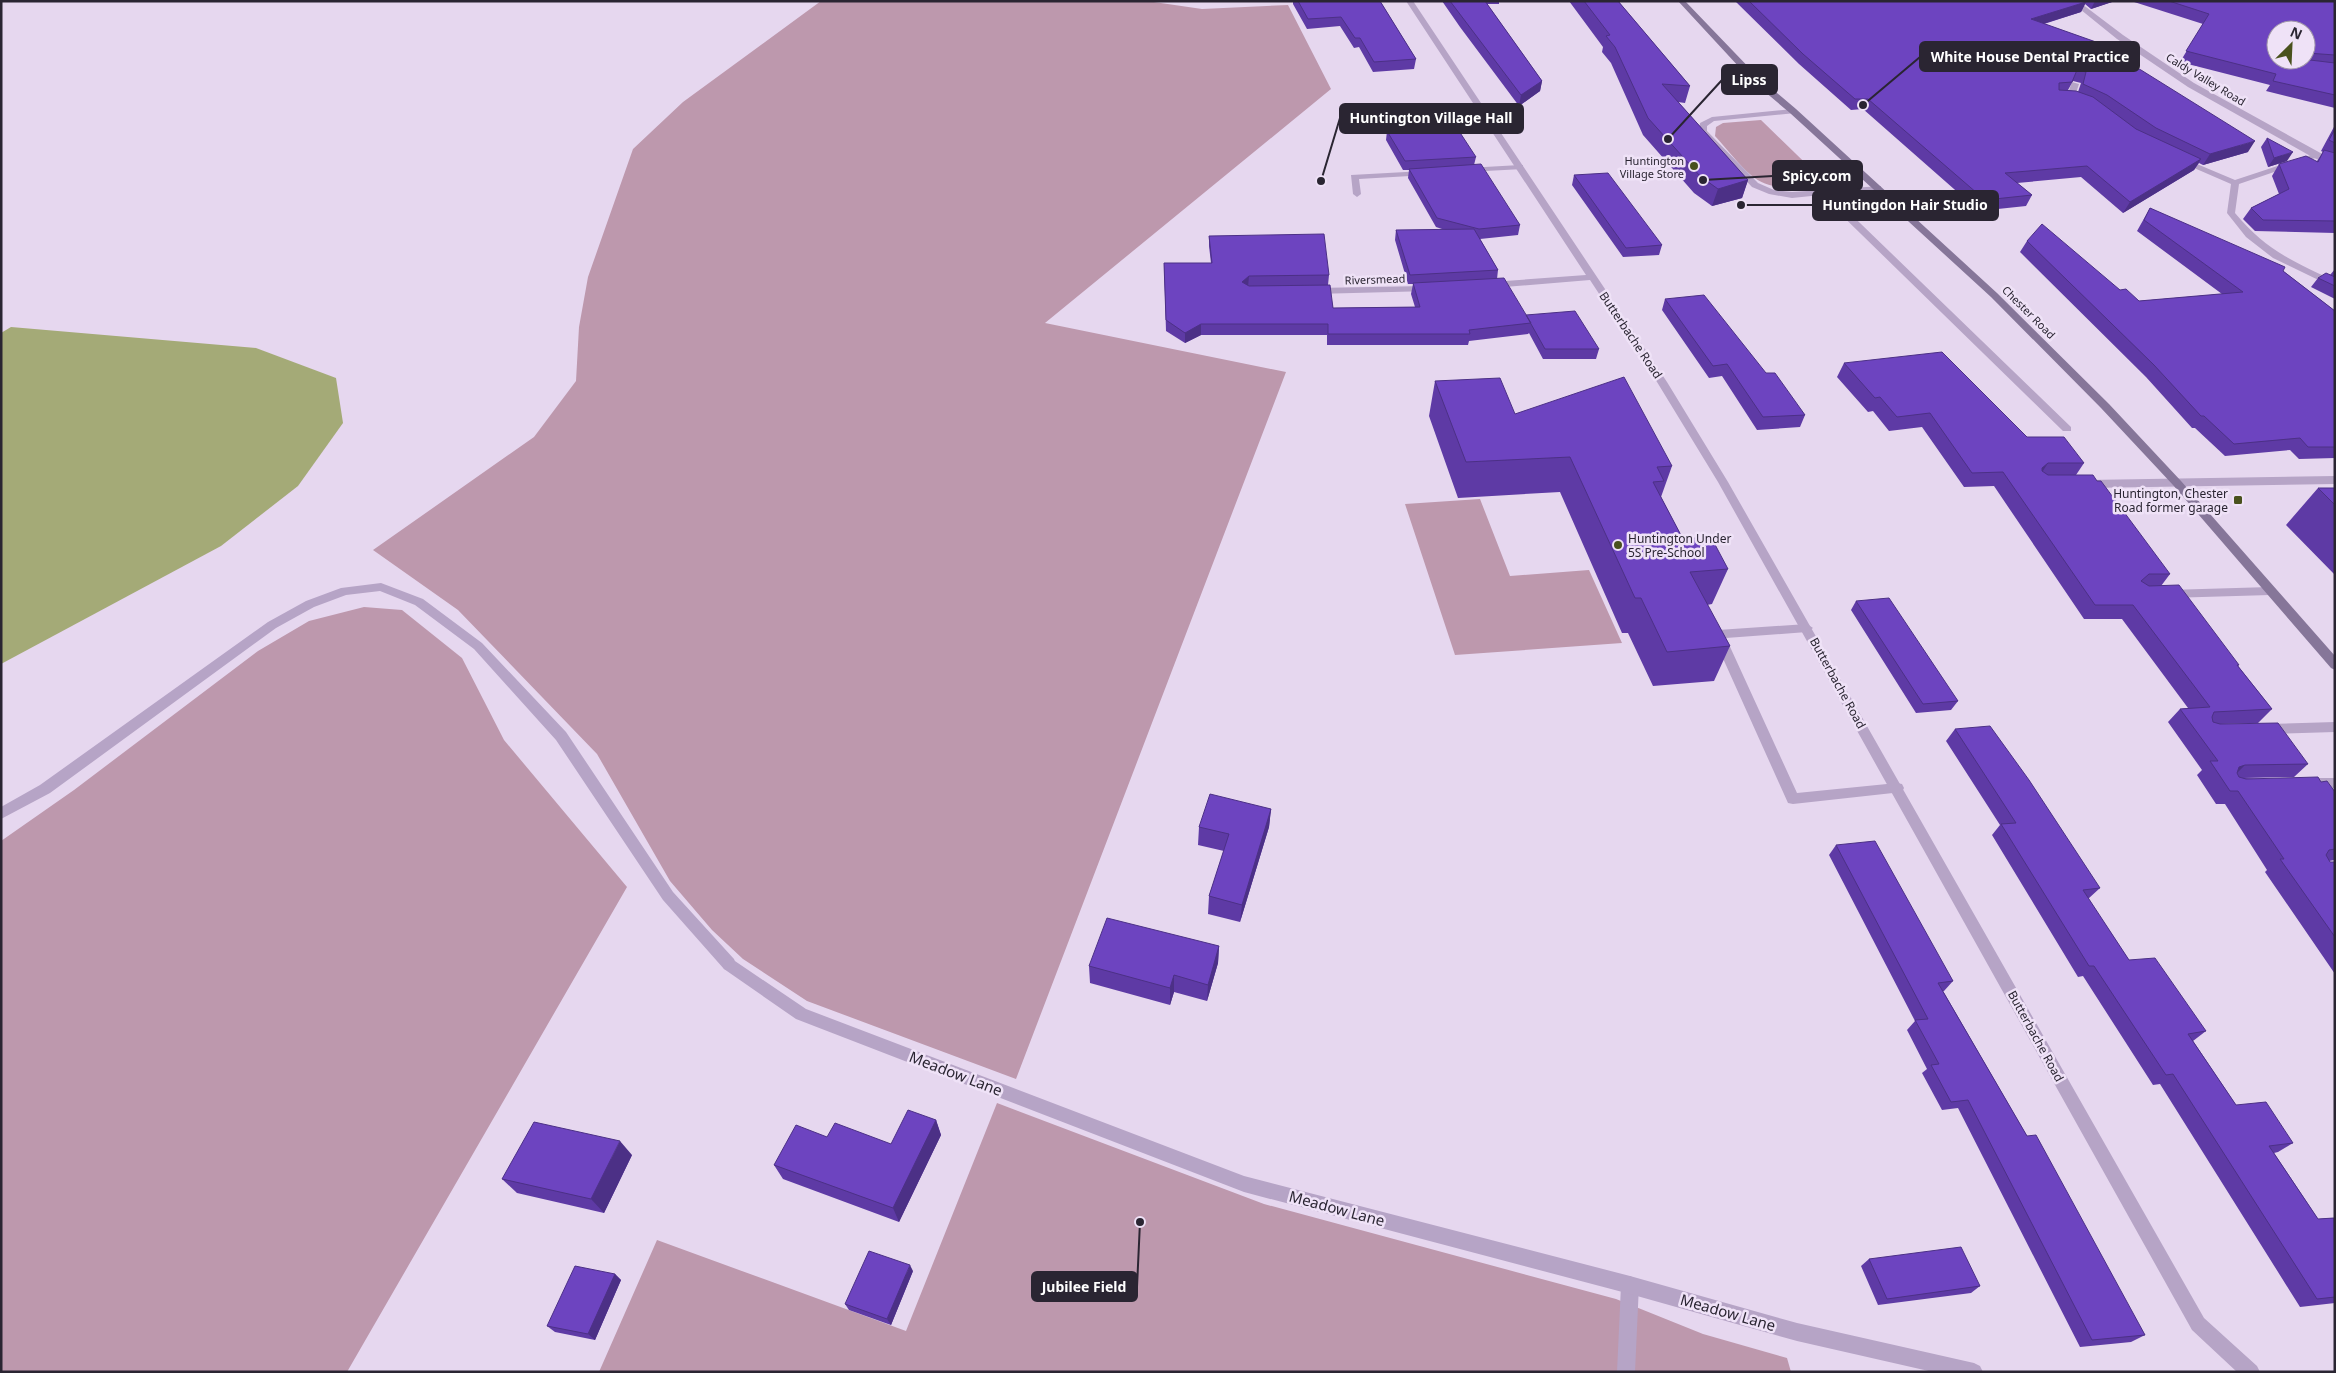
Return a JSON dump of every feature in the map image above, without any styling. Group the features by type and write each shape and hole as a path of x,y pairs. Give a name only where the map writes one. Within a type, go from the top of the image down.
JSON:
{"main road":[{"name":"Chester Road","path":"1681,1 1755,78 1793,110 1994,295 2105,406 2177,483 2335,665"}],"street":[{"name":"Butterbache Road","path":"1409,1 1667,390 1723,482 2198,1324 2251,1372"},
{"name":"Caldy Valley Road","path":"2073,1 2120,37 2192,85 2317,156 2335,164"},
{"path":"2071,97 2075,84"},
{"path":"1793,110 1712,119 1703,126 1703,131 1755,185 1772,192 1792,195 1878,188"},
{"path":"2172,156 2235,183 2317,156"},
{"path":"1461,170 1520,167"},
{"path":"1357,194 1354,177 1432,172"},
{"path":"2235,183 2231,213 2249,235 2276,256 2335,284"},
{"path":"1824,193 2067,429"},
{"path":"1478,286 1592,277"},
{"name":"Riversmead","path":"1304,292 1440,288"},
{"path":"2076,484 2335,480"},
{"name":"Meadow Lane","path":"1,814 45,789 272,625 310,604 345,591 381,587 418,602 478,646 561,736 668,896 729,964 801,1014 1244,1184 1630,1285 1797,1332 1974,1372"},
{"path":"2158,594 2270,592"},
{"path":"1807,628 1718,634 1793,799 1897,788"},
{"path":"2255,730 2335,727"},
{"path":"2297,784 2335,783"},
{"path":"1626,1372 1630,1285"}],"shaded area":[{"path":"821,1 1147,1 1202,9 1288,5 1331,89 1045,323 1286,372 1016,1079 807,1001 743,959 712,930 670,881 597,754 458,610 373,550 534,437 576,381 579,327 588,277 633,149 683,102"},
{"path":"1761,120 1829,186 1789,188 1769,185 1752,176 1742,167 1715,136 1716,127 1723,123"},
{"path":"11,327 256,348 336,378 343,423 298,486 221,546 1,664 1,333"},
{"path":"1480,499 1510,576 1589,570 1622,643 1455,655 1405,504"},
{"path":"364,607 402,610 462,658 504,740 627,887 347,1372 1,1372 1,841 74,790 258,651 309,621"},
{"path":"997,1103 1264,1204 1616,1299 1703,1334 1787,1358 1791,1372 599,1372 657,1240 906,1331"}],"building":[{"path":"1298,1 1380,1 1416,59 1374,62 1360,38 1355,38 1341,17 1308,19"},
{"path":"1450,1 1485,1 1542,81 1521,95"},
{"path":"1584,1 1618,1 1690,86 1662,84 1748,180 1718,189 1700,176 1648,118 1615,47 1606,36 1610,35"},
{"path":"1749,1 2085,1 2031,19 2096,42 2108,50 2107,53 2141,70 2255,141 2210,154 2156,128 2107,95 2083,84 2086,72 2077,70 2072,82 2059,83 2059,90 2076,91 2093,97 2136,129 2201,159 2130,202 2087,166 2005,173 2032,195 1985,200 1868,99 1855,99 1803,54"},
{"path":"2169,1 2335,1 2335,55 2316,54 2316,20 2266,20 2266,70 2316,70 2316,61 2335,63 2335,95 2273,81 2276,74 2186,51 2209,14"},
{"path":"1457,128 1476,157 1405,161 1387,131"},
{"path":"2335,129 2335,143 2329,140"},
{"path":"2267,138 2293,152 2274,158"},
{"path":"2324,150 2335,153 2335,221 2263,220 2251,208 2289,189 2279,164 2306,156 2318,162"},
{"path":"1481,164 1520,225 1479,229 1437,218 1409,169"},
{"path":"1608,173 1662,245 1626,248 1574,175"},
{"path":"2150,208 2285,267 2283,271 2335,311 2335,447 2308,447 2300,438 2234,444 2204,416 2201,416 2154,365 2027,241 2042,224 2120,290 2126,289 2139,301 2243,292 2144,220"},
{"path":"1474,229 1498,270 1410,275 1396,230"},
{"path":"1324,234 1329,275 1249,276 1242,282 1249,286 1330,285 1333,308 1420,307 1413,283 1504,278 1531,323 1469,330 1470,334 1328,334 1328,324 1201,324 1185,333 1166,320 1164,263 1212,263 1209,236"},
{"path":"2326,273 2335,277 2335,286 2318,278"},
{"path":"1704,295 1766,373 1775,373 1805,415 1763,417 1727,364 1713,366 1665,299"},
{"path":"1575,311 1599,349 1545,349 1526,315"},
{"path":"1942,352 2027,437 2064,437 2084,463 2048,463 2042,468 2042,471 2048,475 2093,475 2097,481 2101,481 2170,574 2149,574 2141,581 2149,586 2179,585 2239,665 2237,665 2272,709 2214,712 2213,722 2220,724 2278,723 2308,764 2245,765 2239,767 2237,773 2239,777 2246,779 2318,777 2321,782 2327,781 2335,792 2335,849 2329,850 2326,855 2330,862 2335,862 2335,937 2280,859 2284,859 2238,791 2230,791 2210,761 2218,761 2180,709 2210,707 2133,605 2095,605 2003,472 1972,473 1930,413 1897,417 1880,397 1875,398 1844,363"},
{"path":"1624,377 1672,466 1657,467 1664,481 1653,482 1683,539 1711,537 1728,569 1690,572 1730,646 1667,652 1641,598 1635,598 1570,457 1466,462 1435,381 1500,378 1515,414"},
{"path":"2318,488 2335,488 2335,505"},
{"path":"1889,598 1958,701 1923,704 1856,601"},
{"path":"1990,726 2029,780 2100,888 2083,890 2129,960 2155,958 2206,1031 2188,1034 2236,1105 2266,1102 2293,1143 2269,1146 2318,1219 2334,1218 2335,1297 2317,1299 2173,1074 2166,1075 2094,966 2089,966 2001,824 2016,823 1955,729"},
{"path":"1210,794 1271,809 1242,905 1209,896 1229,834 1199,827"},
{"path":"1875,841 1953,981 1938,983 2027,1136 2036,1135 2145,1335 2092,1340 1968,1100 1951,1102 1931,1065 1939,1064 1915,1020 1928,1019 1836,845"},
{"path":"1107,918 1219,946 1208,985 1174,975 1170,988 1089,966"},
{"path":"908,1110 936,1120 893,1208 774,1165 796,1125 827,1137 835,1123 891,1144"},
{"path":"534,1122 620,1141 591,1199 502,1179"},
{"path":"1961,1247 1980,1286 1887,1299 1869,1259"},
{"path":"869,1251 910,1265 887,1319 845,1304"},
{"path":"575,1266 615,1274 588,1334 547,1326"}],"place":[{"name":"White House Dental Practice","path":"1863,105"},
{"name":"Lipss","path":"1668,139"},
{"name":"Huntington Village Store","path":"1694,166"},
{"name":"Spicy.com","path":"1703,180"},
{"name":"Huntington Village Hall","path":"1321,181"},
{"name":"Huntingdon Hair Studio","path":"1741,205"},
{"name":"Huntington, Chester Road former garage","path":"2238,500"},
{"name":"Huntington Under 5S Pre-School","path":"1618,545"},
{"name":"Jubilee Field","path":"1140,1222"}]}
